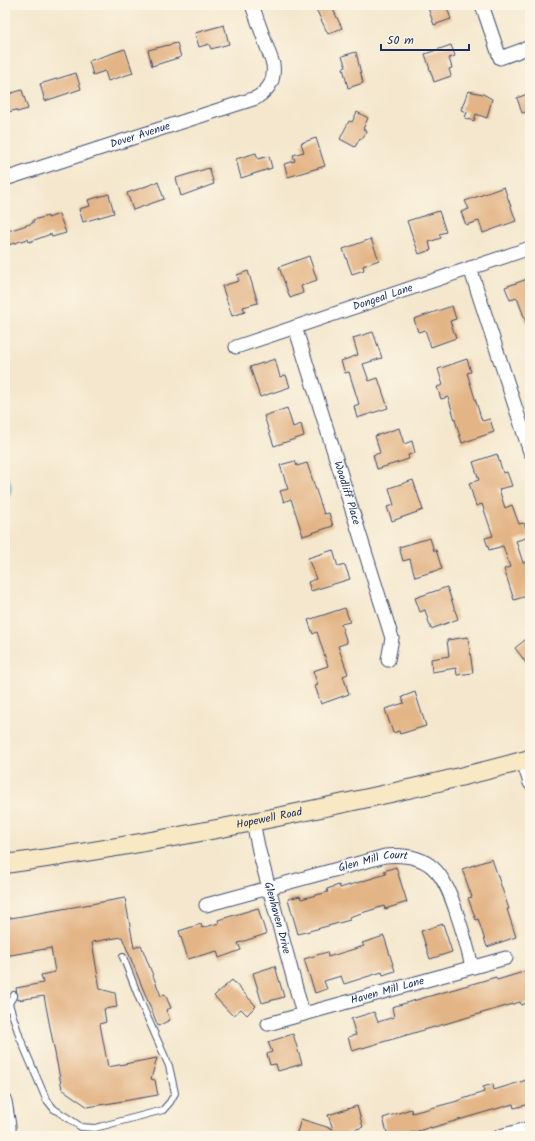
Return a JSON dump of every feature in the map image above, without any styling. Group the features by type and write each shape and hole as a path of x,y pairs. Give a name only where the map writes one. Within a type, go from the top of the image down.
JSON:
{"street":[{"name":"Dover Avenue","path":"5,179 256,98 265,92 272,84 274,74 273,64 252,5"},
{"path":"482,5 500,58 530,47"},
{"name":"Dongeal Lane","path":"236,347 530,248"},
{"path":"470,268 530,452"},
{"name":"Woodliff Place","path":"295,327 392,638 388,660"},
{"path":"526,760 530,783"},
{"name":"Hopewell Road","path":"5,864 63,856 253,822 467,776 526,760"},
{"name":"Glenhaven Drive","path":"253,822 303,1014"},
{"name":"Glen Mill Court","path":"206,905 385,856 400,855 426,862 440,874 448,888 472,967"},
{"name":"Haven Mill Lane","path":"268,1024 506,958"},
{"path":"5,1101 9,1136"},
{"path":"500,1136 530,1128"}],"lane":[{"path":"14,995 7,1007 46,1099 54,1109 81,1127 95,1128 163,1110 175,1093 169,1066 141,1003 123,957"}],"water":[{"path":"5,470 9,479 11,490 5,502"}],"building":[{"path":"314,5 331,5 342,28 328,34"},
{"path":"427,5 446,5 451,19 434,25"},
{"path":"224,25 229,44 211,49 209,44 199,47 195,33"},
{"path":"177,43 181,57 152,66 148,50"},
{"path":"451,45 455,56 449,58 452,68 449,69 451,76 434,82 425,54"},
{"path":"125,49 133,73 108,81 105,71 93,75 89,61"},
{"path":"356,52 363,83 348,88 343,68 346,67 342,56"},
{"path":"76,73 81,89 45,101 40,84"},
{"path":"22,90 28,109 5,113 5,95"},
{"path":"468,91 483,94 492,99 487,118 476,114 474,121 465,118 467,112 461,110"},
{"path":"530,93 530,111 522,113 517,98"},
{"path":"357,112 368,118 363,129 367,131 362,139 360,138 355,147 340,139 349,121 352,122"},
{"path":"316,138 325,166 288,177 284,164 295,161 293,155 304,152 301,143"},
{"path":"256,153 258,159 269,156 272,168 241,178 236,159"},
{"path":"209,168 214,184 181,196 176,178"},
{"path":"158,182 164,199 133,210 127,193"},
{"path":"504,187 516,221 483,233 479,221 466,225 461,212 469,209 465,201"},
{"path":"109,194 114,213 83,222 79,209 90,206 88,200"},
{"path":"439,211 446,232 439,234 441,238 429,242 431,250 419,254 407,221"},
{"path":"59,214 66,233 52,237 51,234 29,242 28,239 5,246 5,232 33,223 33,220 48,216 48,218"},
{"path":"371,239 379,260 363,266 364,270 352,274 343,249"},
{"path":"309,256 317,280 301,286 303,293 290,298 279,267"},
{"path":"248,271 258,303 243,307 245,312 232,316 222,286 239,281 237,275"},
{"path":"530,278 529,330 517,298 510,300 505,287"},
{"path":"452,306 456,319 450,321 456,338 431,347 425,330 418,332 414,319"},
{"path":"373,332 382,358 363,364 369,381 378,378 388,408 357,418 354,406 359,404 349,372 345,373 341,361 358,355 353,338"},
{"path":"275,359 280,377 286,375 290,387 260,397 250,367"},
{"path":"467,359 471,372 467,373 482,421 490,419 494,432 462,443 448,397 441,399 437,387 443,385 438,369"},
{"path":"287,408 293,427 301,424 304,436 274,446 264,416"},
{"path":"399,428 404,444 412,441 415,453 408,455 409,459 377,469 373,455 380,453 375,436"},
{"path":"497,454 503,473 507,472 512,486 499,489 505,508 512,505 519,524 524,523 529,537 516,541 523,563 528,561 530,567 530,595 514,600 504,569 510,567 503,546 489,550 485,538 493,536 482,504 476,506 469,483 479,480 473,462"},
{"path":"295,461 297,466 307,463 324,514 329,513 333,526 303,536 291,499 284,502 280,491 288,489 280,465"},
{"path":"413,480 423,510 392,521 387,507 394,505 389,488"},
{"path":"430,538 434,551 436,550 442,569 415,577 410,559 403,561 399,547"},
{"path":"333,550 338,567 345,565 350,579 311,591 308,582 316,579 308,558"},
{"path":"447,587 458,619 431,629 425,610 420,612 415,598"},
{"path":"345,608 350,622 341,624 347,643 338,646 348,674 343,676 349,694 321,704 315,686 318,685 313,671 328,666 317,632 313,634 308,620"},
{"path":"530,636 530,668 515,648"},
{"path":"468,637 473,673 457,675 456,668 432,672 431,659 449,656 447,640"},
{"path":"415,692 426,726 400,734 399,731 393,733 385,709 404,703 402,697"},
{"path":"492,859 509,909 507,909 516,937 487,947 478,919 476,920 468,898 472,897 462,869"},
{"path":"396,867 407,902 385,909 384,906 349,917 350,920 298,934 288,899 300,896 301,899 328,892 327,889 339,885 340,888 386,874 384,871"},
{"path":"125,898 134,948 141,945 161,996 165,994 171,1008 166,1010 170,1020 158,1026 122,937 92,942 100,989 115,993 117,1007 104,1009 106,1022 100,1024 108,1067 157,1058 151,1079 155,1080 158,1095 88,1107 62,1089 44,996 18,1000 16,988 43,983 41,975 55,972 51,948 5,956 5,919"},
{"path":"258,908 266,934 238,943 241,950 219,958 217,951 188,959 179,931 201,924 202,928 219,923 218,920"},
{"path":"443,924 452,952 430,959 421,931"},
{"path":"384,936 395,971 383,975 382,972 344,984 341,976 324,981 327,989 315,993 304,959 327,952 328,957 364,946 362,943"},
{"path":"275,966 284,997 262,1003 253,973"},
{"path":"530,970 530,1002 521,1005 520,1002 352,1051 348,1037 356,1035 351,1019 374,1012 378,1022 394,1017 392,1007 496,977 497,980"},
{"path":"232,980 256,1006 247,1015 241,1009 233,1016 214,996"},
{"path":"293,1034 302,1064 278,1071 276,1064 270,1065 267,1054 272,1052 268,1042"},
{"path":"530,1079 530,1104 514,1108 513,1104 402,1136 388,1136 383,1118 411,1109 412,1113 454,1102 484,1092 483,1087 493,1084 494,1090"},
{"path":"357,1106 363,1127 345,1133 349,1134 348,1136 296,1136 301,1119 333,1129 328,1115"}]}
